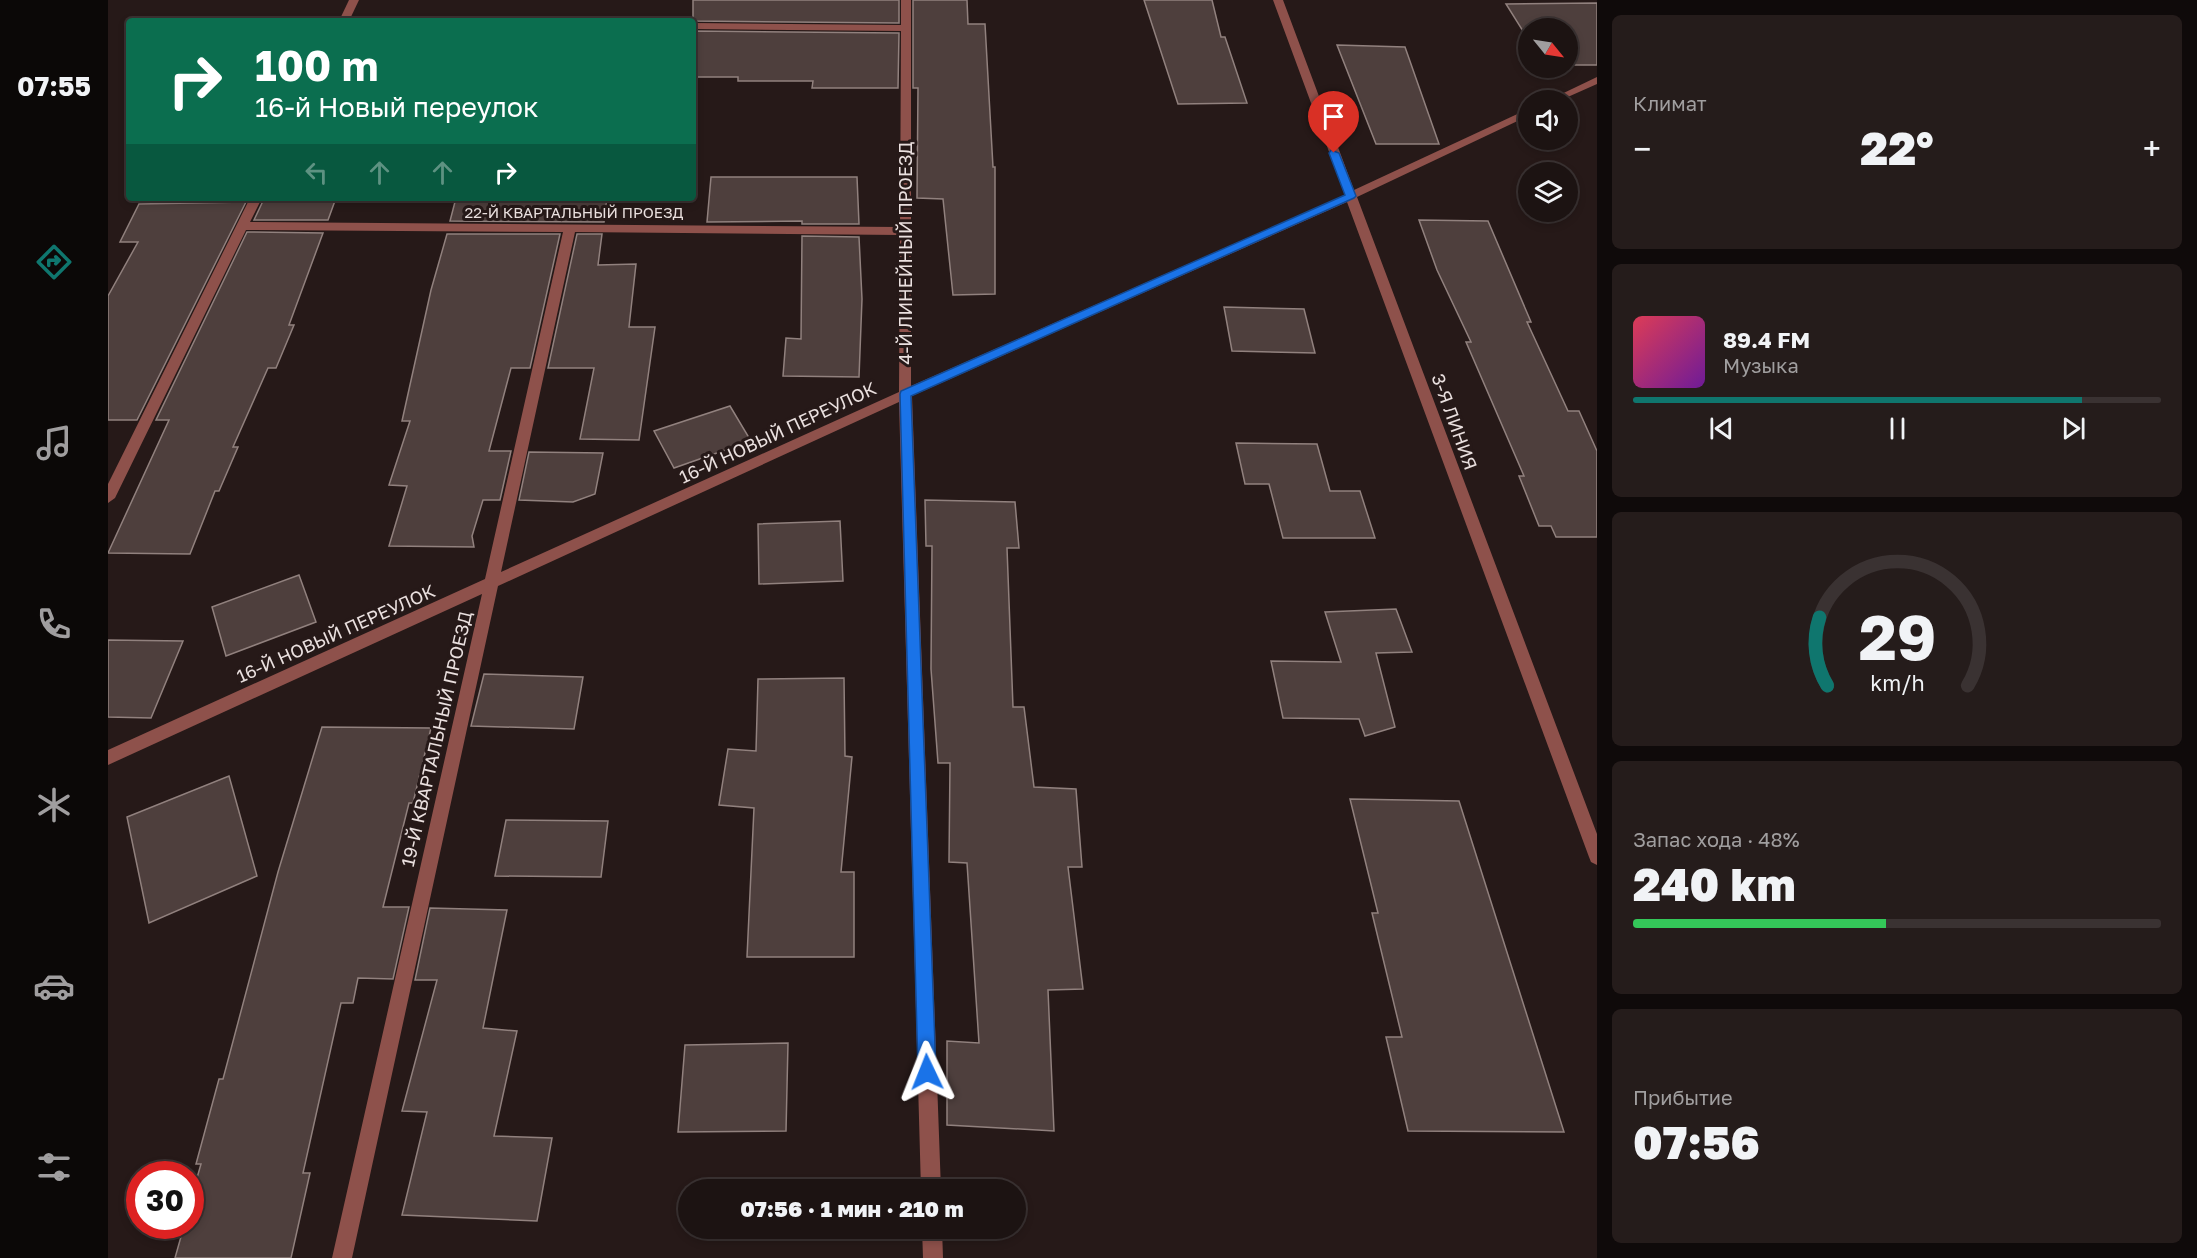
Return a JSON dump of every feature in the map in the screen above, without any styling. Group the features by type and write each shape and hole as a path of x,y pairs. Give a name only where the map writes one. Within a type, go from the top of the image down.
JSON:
{"street":[{"path":"345,18 354,0"},
{"name":"4-Й ЛИНЕЙНЫЙ ПРОЕЗД","path":"906,0 905,394 931,1179"},
{"name":"3-Я ЛИНИЯ","path":"1278,0 1351,196 1589,812 1597,857"},
{"path":"696,26 906,28"},
{"path":"1576,90 1597,80"},
{"name":"16-Й НОВЫЙ ПЕРЕУЛОК","path":"108,758 905,394 1351,196 1518,117"},
{"path":"108,498 254,201"},
{"name":"22-Й КВАРТАЛЬНЫЙ ПРОЕЗД","path":"242,226 906,231"},
{"name":"19-Й КВАРТАЛЬНЫЙ ПРОЕЗД","path":"342,1258 570,228"},
{"path":"932,1239 933,1258"}],"building":[{"path":"693,0 899,0 899,23 696,21 696,18 693,18"},
{"path":"913,0 967,0 968,24 985,24 993,167 995,167 995,294 953,295 943,199 917,198 918,88 913,88"},
{"path":"1144,0 1212,0 1221,37 1225,37 1247,103 1178,104"},
{"path":"1597,3 1597,65 1578,65 1578,18 1518,18 1518,23 1506,4"},
{"path":"696,31 899,33 898,88 812,88 813,81 738,81 738,77 696,77"},
{"path":"1337,45 1405,47 1439,144 1376,144"},
{"path":"711,177 857,177 859,224 802,224 802,221 707,222"},
{"path":"263,201 335,201 328,220 254,220"},
{"path":"455,201 607,201 604,222 450,221"},
{"path":"246,202 137,420 108,420 108,296 138,242 120,242 139,204"},
{"path":"1419,220 1488,221 1531,322 1527,322 1568,411 1579,411 1597,451 1597,537 1556,537 1551,526 1539,526 1519,476 1524,476 1466,342 1471,342 1437,270"},
{"path":"247,232 323,233 289,325 294,325 276,368 268,368 233,447 238,447 219,491 215,491 190,554 108,553 169,420 156,420"},
{"path":"447,234 560,234 530,368 511,368 489,451 511,451 500,500 483,500 472,536 474,547 389,546 407,486 389,485 410,421 402,421 431,290"},
{"path":"577,234 602,234 598,265 636,264 629,327 655,327 639,440 580,439 594,368 548,368"},
{"path":"802,236 859,237 862,299 859,377 783,376 786,338 801,339"},
{"path":"1224,307 1304,309 1315,353 1232,351"},
{"path":"730,406 751,441 674,468 654,431"},
{"path":"1236,443 1317,444 1330,491 1360,491 1375,538 1283,538 1269,484 1245,484"},
{"path":"529,452 603,453 595,494 573,502 519,500"},
{"path":"925,500 1015,502 1019,548 1007,548 1013,707 1024,707 1034,787 1076,789 1082,867 1068,867 1083,989 1048,990 1054,1131 947,1125 947,1041 979,1043 967,863 949,862 950,763 938,763 931,669 932,546 926,546"},
{"path":"840,521 843,581 759,584 758,524"},
{"path":"299,575 316,622 226,656 212,607"},
{"path":"1396,609 1412,652 1376,653 1395,727 1365,736 1359,719 1283,718 1271,661 1341,662 1325,612"},
{"path":"108,640 183,641 151,718 108,717"},
{"path":"484,674 583,677 574,729 471,726"},
{"path":"844,678 845,756 852,757 841,872 854,872 854,957 747,957 754,808 719,805 728,749 756,751 758,679"},
{"path":"322,727 431,728 413,803 409,803 383,907 409,907 393,979 358,978 353,1003 341,1003 303,1173 310,1173 291,1258 175,1258 180,1239 204,1239 204,1161 197,1161 219,1079 223,1079 278,872"},
{"path":"229,776 257,876 149,923 127,817"},
{"path":"1350,799 1459,801 1564,1132 1408,1131 1386,1037 1402,1037 1372,913 1378,913"},
{"path":"506,820 608,821 601,877 495,876"},
{"path":"430,908 507,910 483,1028 517,1031 494,1136 552,1138 537,1221 402,1215 427,1112 402,1111 437,980 415,980"},
{"path":"788,1043 786,1131 678,1132 685,1045"}],"route":[{"path":"927,1072 905,394 1351,196 1334,153"}]}
